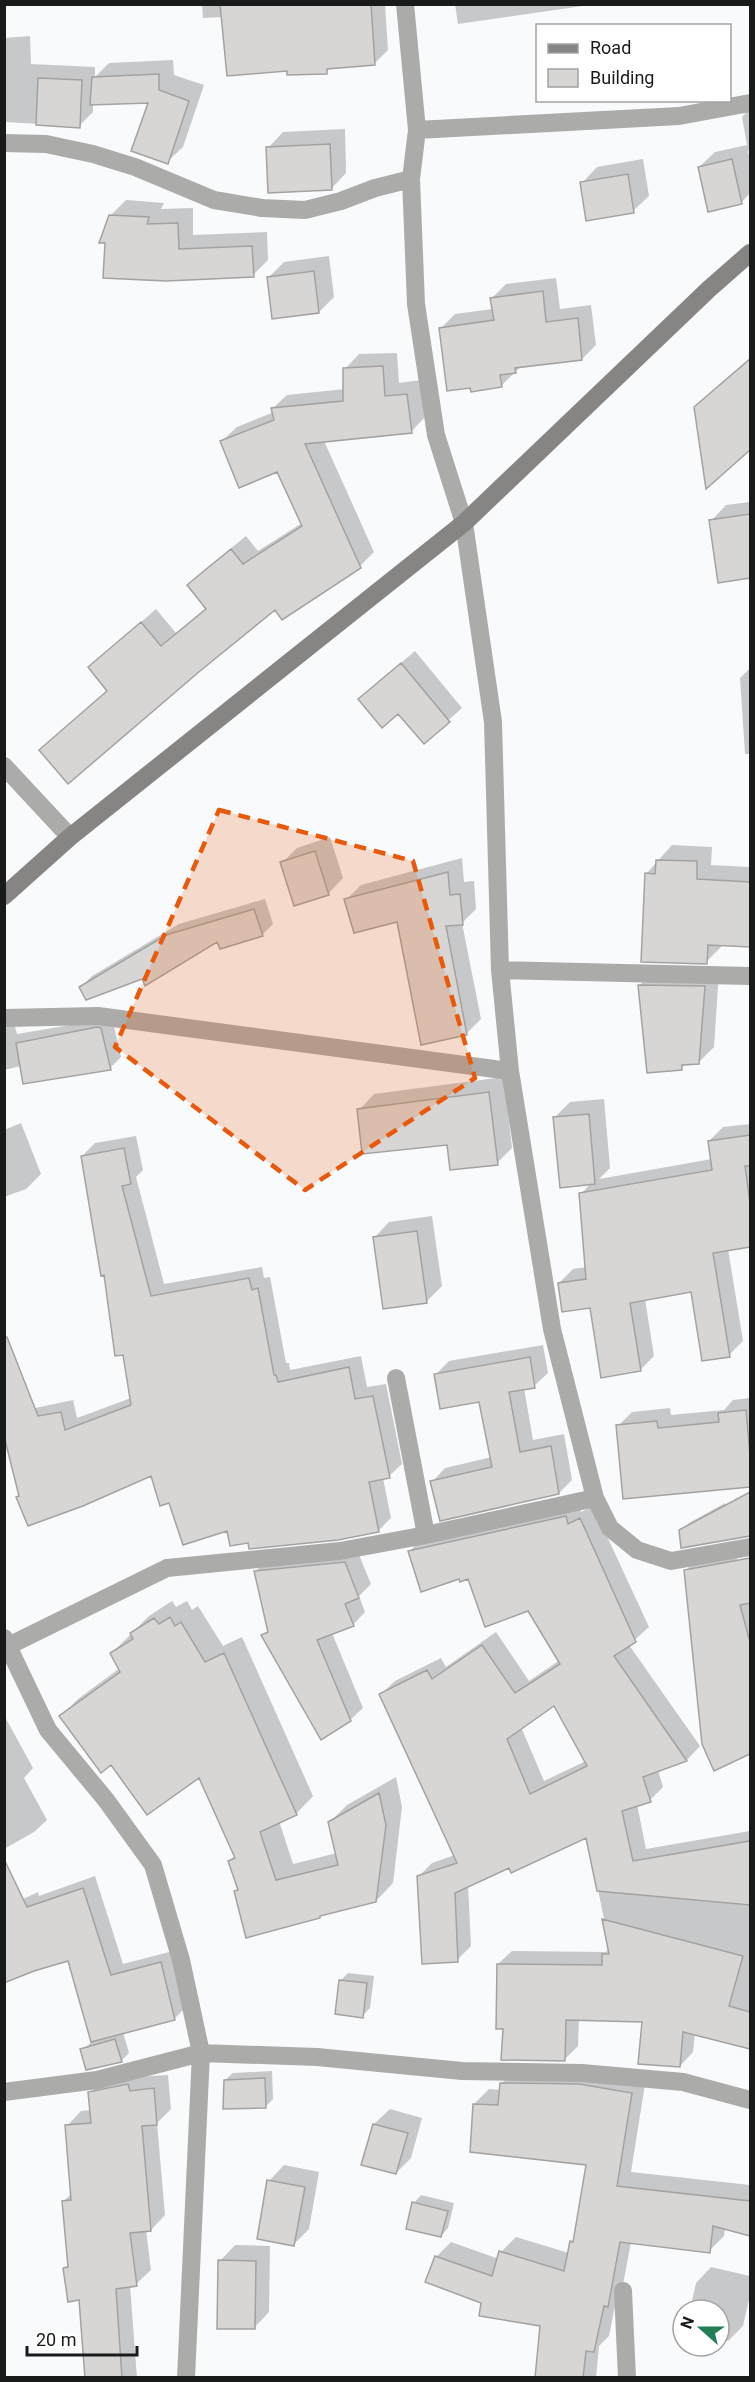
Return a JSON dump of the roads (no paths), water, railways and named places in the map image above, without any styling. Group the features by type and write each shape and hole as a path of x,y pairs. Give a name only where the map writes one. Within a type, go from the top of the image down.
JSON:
{"street":[{"path":"405,4 417,130 411,179 416,304 436,435 464,523 493,722 500,970 510,1071 552,1329 595,1498 610,1528 638,1550 671,1561 750,1548"},
{"path":"417,130 679,116 750,103"},
{"path":"6,147 46,144 93,154 135,167 214,200 262,208 305,210 411,179"},
{"path":"4,896 70,837 464,523 709,289 750,254"},
{"path":"4,766 70,837"},
{"path":"500,970 750,976"},
{"path":"4,1018 98,1017 510,1071"},
{"path":"396,1378 426,1535"},
{"path":"186,2378 201,2053 181,1960 153,1865 106,1800 48,1730 5,1644 167,1568 340,1551 426,1535 595,1498"},
{"path":"4,2092 97,2080 201,2053 317,2056 462,2071 582,2073 683,2082 750,2100"},
{"path":"623,2291 627,2378"}]}
